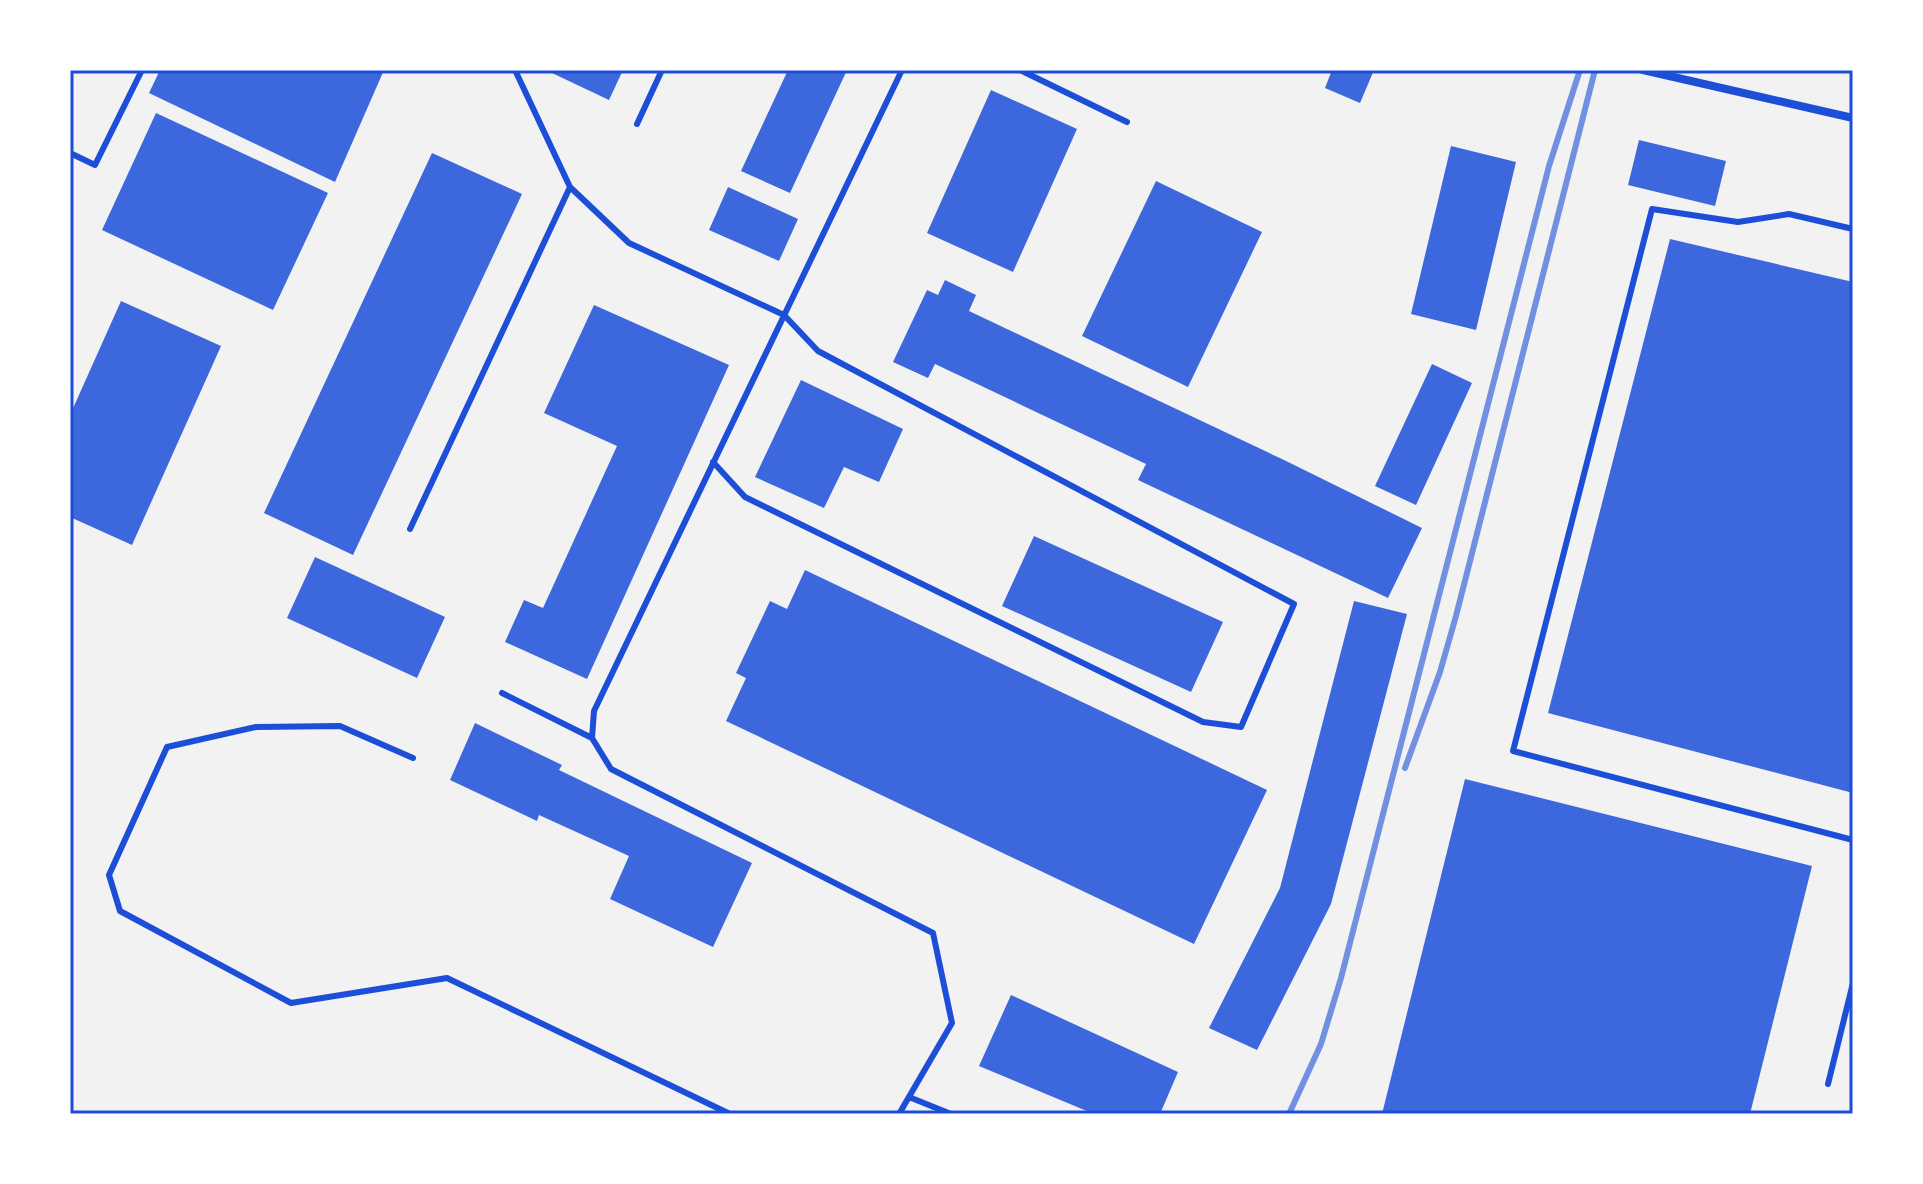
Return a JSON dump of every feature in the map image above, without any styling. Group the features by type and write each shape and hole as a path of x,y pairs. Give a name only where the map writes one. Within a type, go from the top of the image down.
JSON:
{"street":[{"path":"1643,70 1853,118"}],"lane":[{"path":"70,153 95,165 142,70"},
{"path":"515,70 570,187 629,243 784,315 818,351 1294,604 1241,727 1203,722 745,497 713,462"},
{"path":"637,124 662,70"},
{"path":"592,738 594,711 902,70"},
{"path":"1020,70 1127,122"},
{"path":"410,529 570,187"},
{"path":"1853,229 1789,214 1738,222 1652,209 1513,751 1853,840"},
{"path":"502,693 592,738 611,769 933,933 952,1023 899,1114"},
{"path":"413,758 340,726 256,727 167,747 109,875 120,911 291,1003 447,978 730,1114"},
{"path":"1828,1084 1853,983"},
{"path":"909,1097 951,1114"}],"building":[{"path":"160,70 384,70 335,182 149,93"},
{"path":"553,70 623,70 609,100 552,73"},
{"path":"788,70 847,70 790,193 741,171"},
{"path":"1332,70 1374,70 1360,103 1325,88"},
{"path":"991,90 1077,129 1013,272 927,233"},
{"path":"156,113 328,193 273,310 102,230"},
{"path":"1639,140 1726,161 1715,206 1628,185"},
{"path":"1451,146 1516,162 1476,330 1411,314"},
{"path":"432,153 522,194 353,555 264,513"},
{"path":"1156,181 1262,232 1188,387 1082,336"},
{"path":"728,187 798,219 779,261 709,230"},
{"path":"1670,239 1853,282 1853,793 1548,713"},
{"path":"945,280 976,295 969,311 1422,528 1388,598 1138,480 1146,464 935,364 928,378 893,362 927,290 938,295"},
{"path":"121,301 221,346 132,545 70,517 70,415"},
{"path":"594,305 729,365 587,679 505,642 524,600 543,608 617,446 544,413"},
{"path":"1432,364 1472,383 1416,505 1375,486"},
{"path":"801,380 903,429 879,482 844,467 824,508 755,477"},
{"path":"1034,536 1223,622 1191,692 1002,606"},
{"path":"315,557 445,617 417,678 287,618"},
{"path":"805,570 1267,790 1194,944 726,721 746,678 736,673 770,601 787,609"},
{"path":"1354,601 1407,614 1331,904 1257,1050 1209,1028 1280,888"},
{"path":"475,723 562,765 559,770 752,863 713,947 610,899 629,856 539,815 537,821 450,780"},
{"path":"1465,779 1812,866 1750,1114 1382,1114"},
{"path":"1011,995 1178,1072 1160,1114 1094,1114 979,1066"}],"railway":[{"path":"1289,1114 1321,1044 1341,978 1549,166 1580,70"},
{"path":"1405,768 1440,672 1456,616 1595,70"}]}
